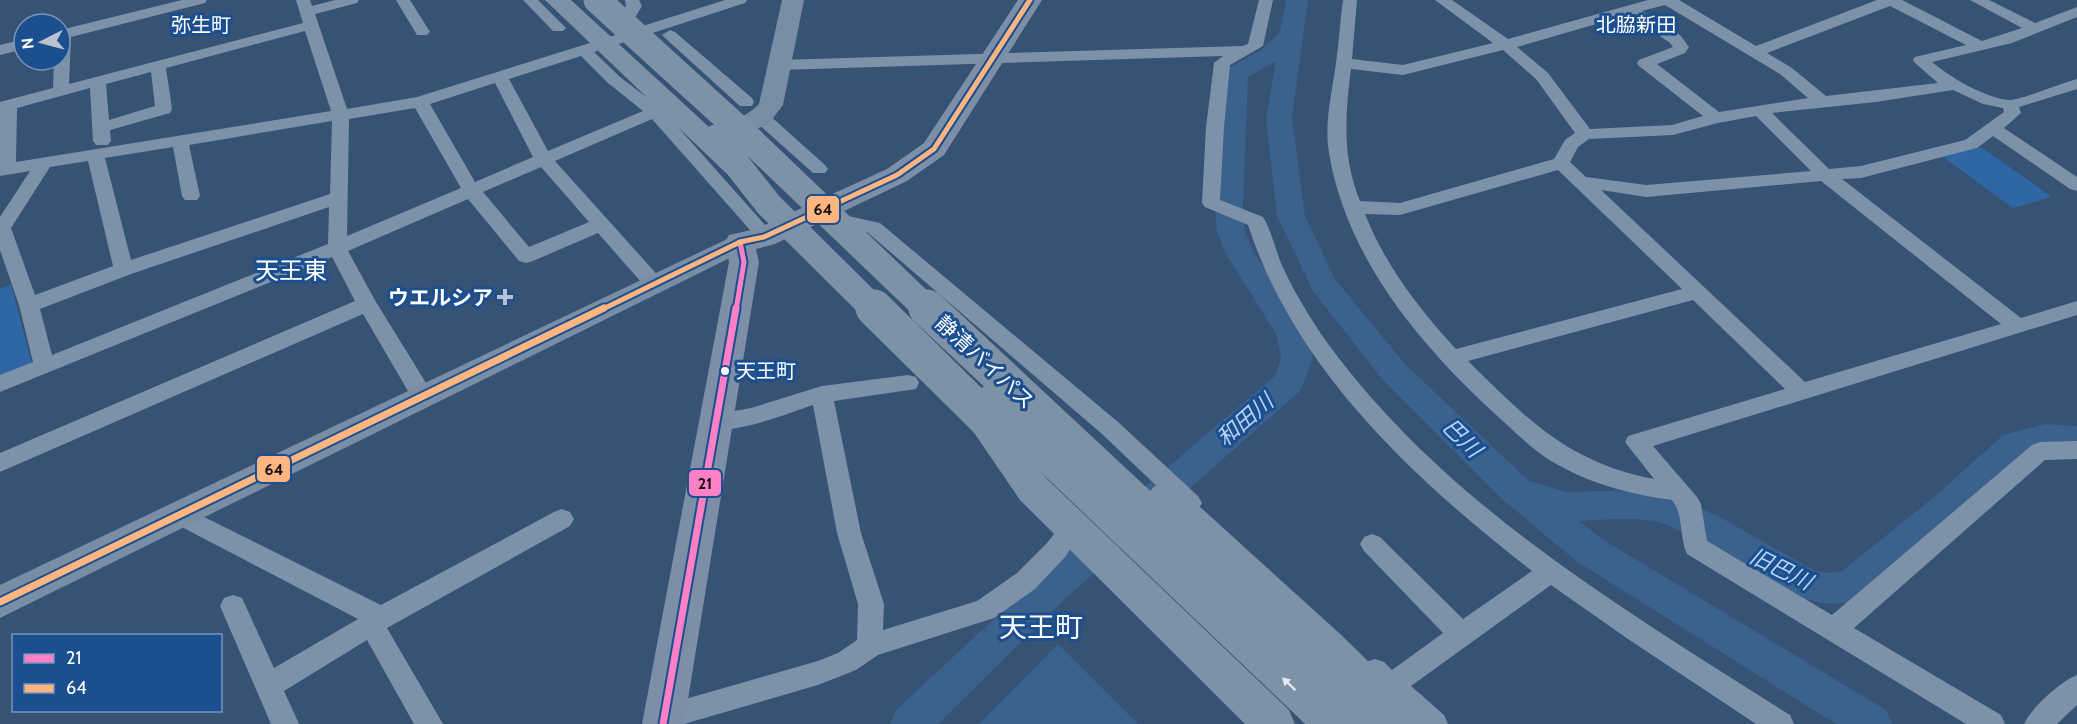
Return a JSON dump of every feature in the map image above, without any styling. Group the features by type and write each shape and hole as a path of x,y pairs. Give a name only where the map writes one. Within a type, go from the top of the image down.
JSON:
{"highway":[{"path":"557,0 740,124 861,224 1328,648 1406,724"},
{"name":"静清バイパス","path":"596,0 740,124 992,370 1373,724"},
{"path":"596,0 616,41 791,220 952,378 1033,489 1274,724"},
{"name":"静清バイパス","path":"565,14 740,124 1332,724"},
{"path":"740,124 791,220 1388,724"},
{"path":"740,124 769,205 1298,724"}],"main road":[{"path":"988,58 1018,0"},
{"path":"664,721 744,262 791,220 885,171 922,142 1030,0"}],"street":[{"path":"72,32 200,0"},
{"path":"352,0 307,12 158,65 4,105 3,170 341,117 420,102 739,0"},
{"path":"403,0 422,32"},
{"path":"530,0 565,14"},
{"path":"632,0 634,6 616,41 614,80 791,220"},
{"path":"740,124 767,111 774,99 793,0"},
{"path":"1266,0 1255,46 1222,63 1215,127 1211,203 1256,221 1266,255 1290,302 1330,362 1411,456 1488,524 1550,572 1773,722"},
{"path":"1350,0 1339,98 1338,152 1352,207 1374,252 1405,302 1452,358 1498,404 1565,459 1595,473 1684,498"},
{"path":"1442,0 1506,45 1542,76 1585,134"},
{"path":"1344,63 1403,70 1506,45 1666,0 1786,71 1821,100"},
{"path":"1755,52 1891,0 1980,46"},
{"path":"1977,0 2035,29"},
{"path":"1631,11 1675,39 1681,47 1645,63 1716,118"},
{"path":"307,12 341,117 337,248 367,304 423,397"},
{"path":"2077,12 2006,40 1921,60 1938,76 1955,85 1989,100 2010,105 2077,84"},
{"path":"670,35 684,46 740,124 819,169"},
{"path":"616,41 684,46"},
{"path":"780,65 1246,51"},
{"path":"102,127 164,109 158,65"},
{"path":"61,72 61,90"},
{"path":"500,77 543,159 655,285"},
{"path":"98,81 102,127 99,154 124,269"},
{"path":"1352,207 1400,209 1561,163 1570,144 1585,134 1673,130 1716,118 1821,100 1876,97 1955,85"},
{"path":"420,102 471,190 526,256 601,224"},
{"path":"1582,183 1646,191 1861,172 1971,144 2013,113 2010,105"},
{"path":"1760,110 1825,175 2016,325"},
{"path":"0,384 337,248 655,112"},
{"path":"1992,128 2076,185"},
{"path":"180,141 191,196"},
{"path":"44,162 1,229 29,305 44,366"},
{"path":"1561,163 1802,391"},
{"path":"29,305 124,269 338,198"},
{"path":"0,602 791,220 873,227 1110,428 1286,593 1434,724"},
{"path":"1452,358 1697,292"},
{"path":"0,463 367,304"},
{"path":"1991,724 1696,547 1684,498 1636,442 2016,325 2073,313"},
{"path":"716,422 751,416 822,394 908,383"},
{"path":"822,394 849,533 871,604 870,646"},
{"path":"1835,629 2040,451 2077,450"},
{"path":"182,516 376,621 429,724"},
{"path":"268,686 376,621 562,519"},
{"path":"664,721 818,674 848,662 870,646 985,610 1026,581 1056,550 1073,527"},
{"path":"1372,544 1462,635"},
{"path":"1392,685 1550,572"},
{"path":"233,606 285,724"},
{"path":"2038,724 2077,687"}],"shaded area":[{"path":"1981,147 2052,197 2013,208 1943,157"},
{"path":"11,284 32,364 0,377 0,289"},
{"path":"1058,644 1138,724 979,724"}],"waterway":[{"name":"巴川","path":"1297,0 1279,118 1291,216 1323,284 1393,371 1515,490 1589,550 1872,724"},
{"name":"和田川","path":"910,724 1053,587 1290,381 1297,357 1291,333 1240,254 1231,232 1229,204 1236,74 1269,55 1291,35"},
{"name":"旧巴川","path":"1531,495 1566,507 1642,505 1670,510 1707,528 1806,585 1828,589 1850,587 1953,501 2015,444 2045,437 2077,439"}],"transit line":[{"name":"64","path":"0,602 740,242 764,237 897,175 934,149 1030,0"},
{"name":"21","path":"663,724 744,262 740,242"}],"place":[{"name":"ウエルシア","path":"505,297"},
{"name":"天王町","path":"725,371"}],"district":[{"name":"弥生町","path":"201,25"},
{"name":"北脇新田","path":"1636,25"},
{"name":"天王東","path":"291,270"},
{"name":"天王町","path":"1041,627"}]}
